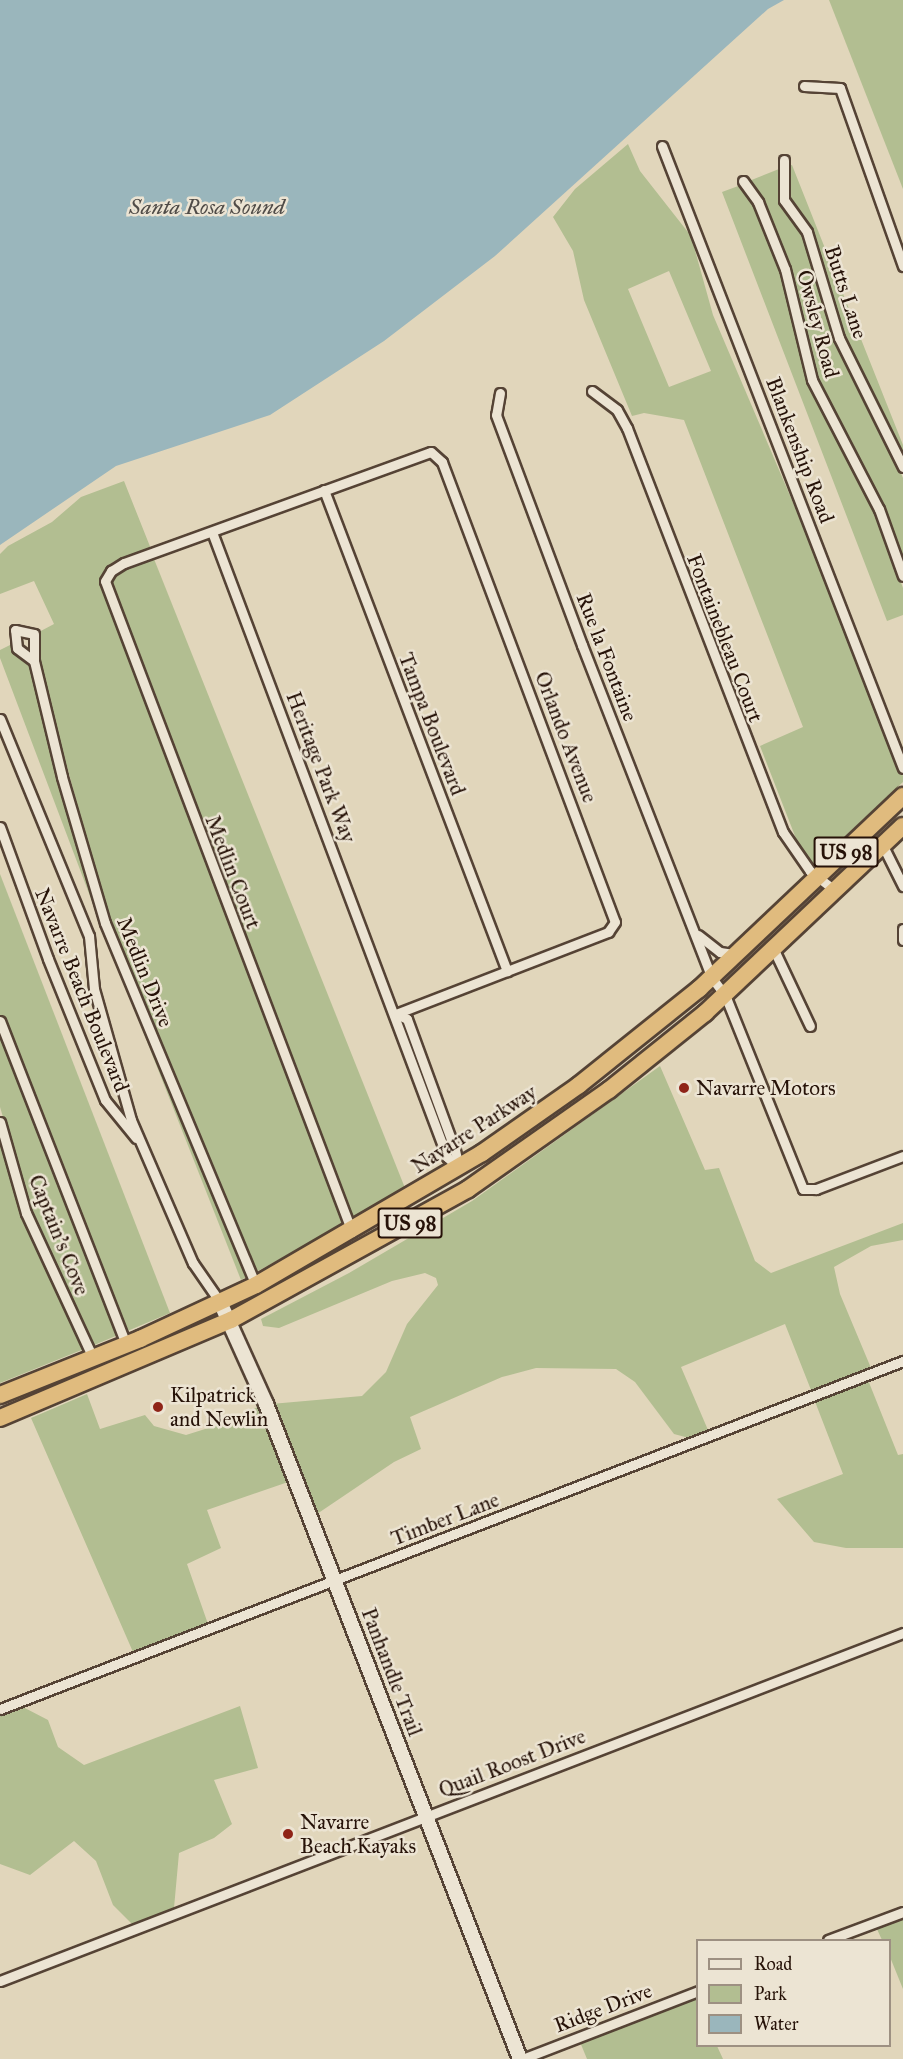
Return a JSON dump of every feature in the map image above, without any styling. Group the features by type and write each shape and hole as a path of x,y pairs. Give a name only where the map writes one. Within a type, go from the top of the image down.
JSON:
{"highway":[{"name":"Navarre Parkway","path":"0,1395 126,1344 256,1285 352,1232 459,1168 579,1085 712,978 820,878 903,796"},
{"name":"Navarre Parkway","path":"0,1418 231,1320 443,1204 525,1151 618,1083 725,994 903,826"},
{"path":"298,1285 329,1262 450,1191 459,1168 495,1164 525,1151"}],"street":[{"path":"804,86 840,88 903,267"},
{"name":"Blankenship Road","path":"662,146 903,768"},
{"name":"Butts Lane","path":"784,160 784,200 807,232 839,338 903,467"},
{"name":"Owsley Road","path":"743,181 758,202 785,269 812,380 879,509 903,576"},
{"name":"Fontainebleau Court","path":"592,391 610,403 622,418 783,832 810,871 836,891"},
{"name":"Rue la Fontaine","path":"500,393 496,415 712,978 725,994 803,1189 816,1189 903,1156"},
{"name":"Orlando Avenue","path":"324,490 425,453 437,455 524,676 615,922 608,932 396,1014"},
{"path":"212,532 324,490"},
{"name":"Tampa Boulevard","path":"324,490 507,971"},
{"name":"Medlin Court","path":"212,532 116,566 107,575 106,588 352,1232"},
{"name":"Heritage Park Way","path":"212,532 396,1014 447,1157 459,1168"},
{"name":"Medlin Drive","path":"34,661 105,923 256,1285"},
{"name":"Navarre Beach Boulevard","path":"0,719 89,936 94,989 140,1142"},
{"name":"Navarre Beach Boulevard","path":"0,827 43,948 105,1100 140,1142"},
{"path":"883,846 903,886"},
{"path":"903,929 903,940"},
{"path":"694,932 720,952 738,954"},
{"path":"774,950 810,1026"},
{"path":"0,1021 126,1344"},
{"name":"Captain's Cove","path":"0,1122 27,1213 93,1358"},
{"path":"140,1142 193,1263 220,1302"},
{"name":"Panhandle Trail","path":"220,1302 231,1320 521,2059"},
{"name":"Timber Lane","path":"0,1709 903,1361"},
{"name":"Quail Roost Drive","path":"0,1981 425,1815 903,1633"},
{"path":"833,1939 903,1911"},
{"name":"Ridge Drive","path":"521,2059 696,1992"}],"green space":[{"path":"829,0 903,0 903,189"},
{"path":"628,144 640,171 691,236 713,315 823,573 903,776 903,782 812,867 802,854 760,746 803,727 684,420 644,413 632,416 584,300 573,251 553,217 575,189","holes":["669,271 711,371 669,387 628,289"]},
{"path":"792,165 903,445 903,456 843,336 812,231 788,199 788,166"},
{"path":"779,169 780,200 804,234 835,340 883,430 903,478 903,563 883,507 816,379 789,268 762,201 749,181"},
{"path":"741,185 754,205 781,271 808,382 875,511 903,588 903,615 887,621 722,192"},
{"path":"124,481 151,549 113,562 104,572 102,589 344,1224 256,1272 109,922 39,663 37,633 54,624 34,581 0,594 0,554 8,546 52,522 81,497"},
{"path":"154,559 405,1188 351,1220 110,582 119,571"},
{"path":"12,644 14,651 31,666 99,920 0,658 0,650"},
{"path":"0,874 170,1313 92,1346 31,1212 0,1107"},
{"path":"105,935 227,1221 248,1276 241,1280"},
{"path":"660,1066 705,1170 719,1168 755,1261 771,1273 903,1223 903,1240 871,1246 834,1267 840,1294 871,1368 811,1390 785,1324 681,1367 708,1430 689,1438 674,1434 635,1382 616,1369 536,1368 502,1377 410,1417 421,1449 394,1462 314,1516 271,1404 362,1396 386,1372 407,1324 438,1285 436,1278 425,1273 392,1281 279,1328 263,1326 261,1319 349,1273 472,1201"},
{"path":"0,1137 23,1215 84,1349 0,1383"},
{"path":"873,1378 868,1380 898,1455 903,1454 903,1548 846,1548 814,1542 777,1499 843,1474 814,1399"},
{"path":"87,1394 100,1429 145,1415 154,1426 186,1435 221,1424 262,1405 291,1481 207,1510 221,1548 187,1564 208,1624 133,1652 31,1418"},
{"path":"21,1706 48,1720 58,1747 84,1765 240,1706 258,1768 214,1780 232,1824 214,1838 179,1853 174,1908 132,1924 113,1905 96,1861 74,1841 30,1875 0,1864 0,1714"},
{"path":"903,1917 903,1989 891,1959 891,1939 882,1939 876,1927"},
{"path":"696,1996 696,2047 717,2047 723,2059 587,2059 580,2042"}],"water":[{"name":"Santa Rosa Sound","path":"0,0 784,0 768,9 495,256 384,341 270,415 116,466 0,545"}],"place":[{"name":"Navarre Motors","path":"684,1088"},
{"name":"Kilpatrick and Newlin","path":"158,1407"},
{"name":"Navarre Beach Kayaks","path":"288,1834"}]}
